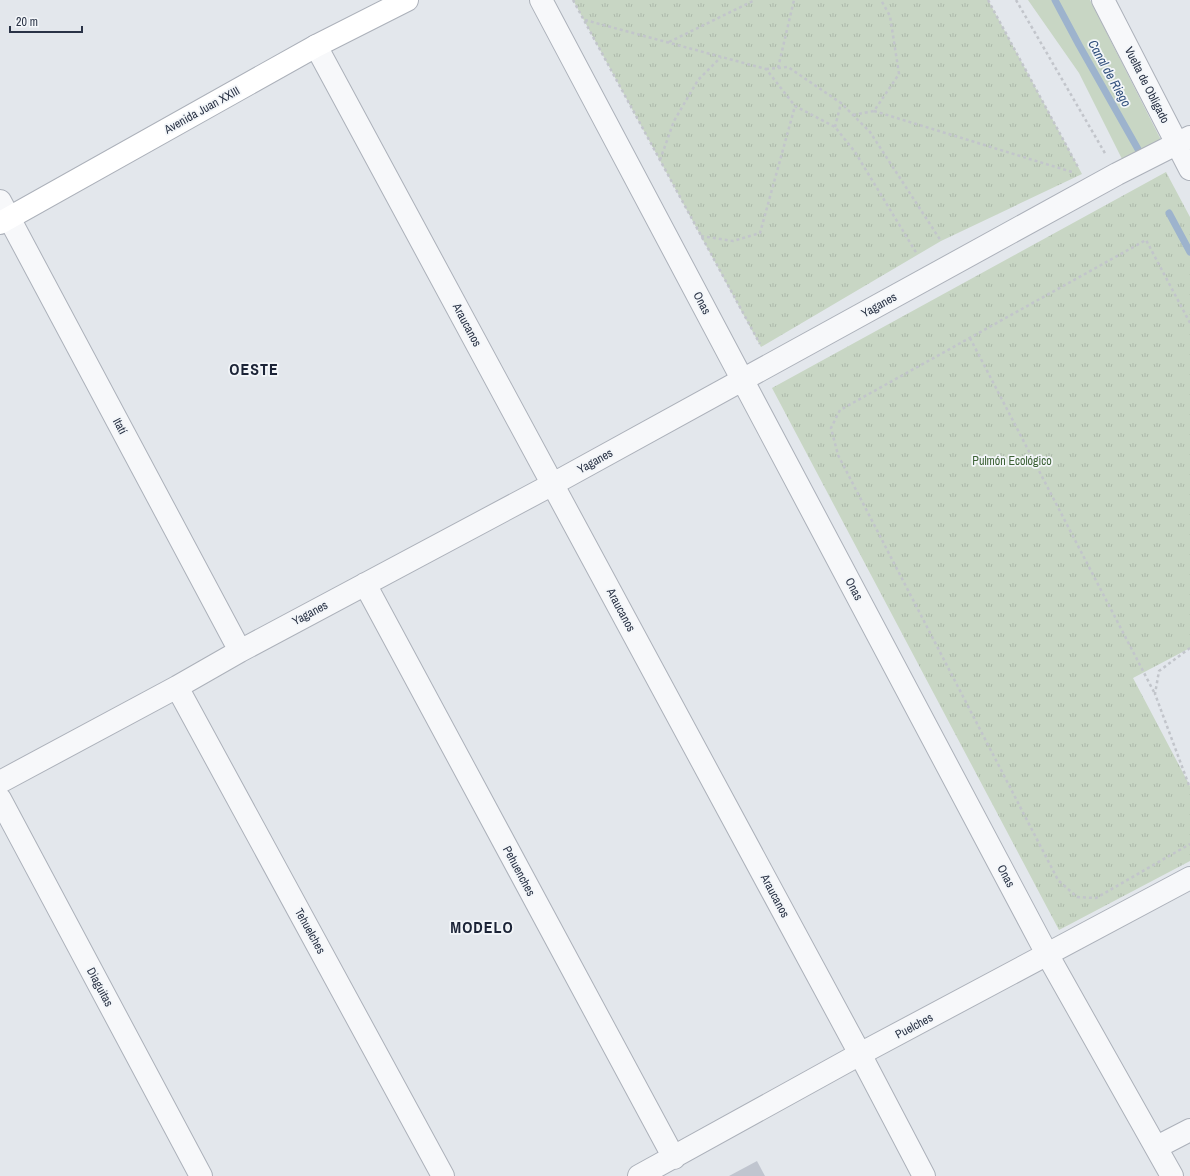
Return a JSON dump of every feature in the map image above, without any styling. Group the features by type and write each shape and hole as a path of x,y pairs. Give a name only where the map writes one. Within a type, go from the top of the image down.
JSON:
{"main road":[{"name":"Avenida Juan XXIII","path":"3,214 316,46 407,0"}],"street":[{"name":"Onas","path":"541,0 1048,954 1172,1176"},
{"name":"Vuelta de Obligado","path":"1103,0 1184,141 1190,169"},
{"name":"Araucanos","path":"316,46 860,1054 924,1176"},
{"name":"Yaganes","path":"0,782 177,687 240,651 553,484 1117,174 1184,141"},
{"name":"Itatí","path":"3,214 240,651"},
{"name":"Pehuenches","path":"365,584 674,1158"},
{"name":"Tehuelches","path":"177,687 443,1176"},
{"name":"Diaguitas","path":"0,799 201,1176"},
{"name":"Puelches","path":"639,1176 860,1054 1190,878"},
{"path":"1156,1147 1190,1130"}],"path":[{"path":"573,0 762,347"},
{"path":"669,43 755,0"},
{"path":"778,68 794,0"},
{"path":"874,110 899,74 890,16 881,0"},
{"path":"988,0 1082,174"},
{"path":"1016,0 1117,174"},
{"path":"584,20 766,69 788,67 841,104 870,132 941,240"},
{"path":"660,160 674,121 698,80 721,56"},
{"path":"766,69 795,106 834,127 855,152 917,254"},
{"path":"834,127 841,104"},
{"path":"701,236 733,241 760,233 795,106"},
{"path":"853,115 874,110 1074,172"},
{"path":"1190,323 1146,240 840,410 831,428 838,455 1058,880 1077,897 1096,898 1190,844"},
{"path":"970,338 1155,694 1190,788"},
{"path":"1155,694 1159,671 1190,648"}],"green space":[{"path":"573,0 988,0 1082,174 941,241 761,347"},
{"path":"1028,0 1090,0 1161,140 1123,161 1079,73"},
{"name":"Pulmón Ecológico","path":"1166,172 1190,217 1190,648 1133,678 1190,786 1190,861 1059,930 772,388"}],"building":[{"path":"757,1161 765,1176 729,1176"}],"waterway":[{"name":"Canal de Riego","path":"1055,0 1143,158"},
{"name":"Canal de Riego","path":"1169,213 1190,252"}],"district":[{"name":"OESTE","path":"254,369"},
{"name":"MODELO","path":"482,927"}]}
